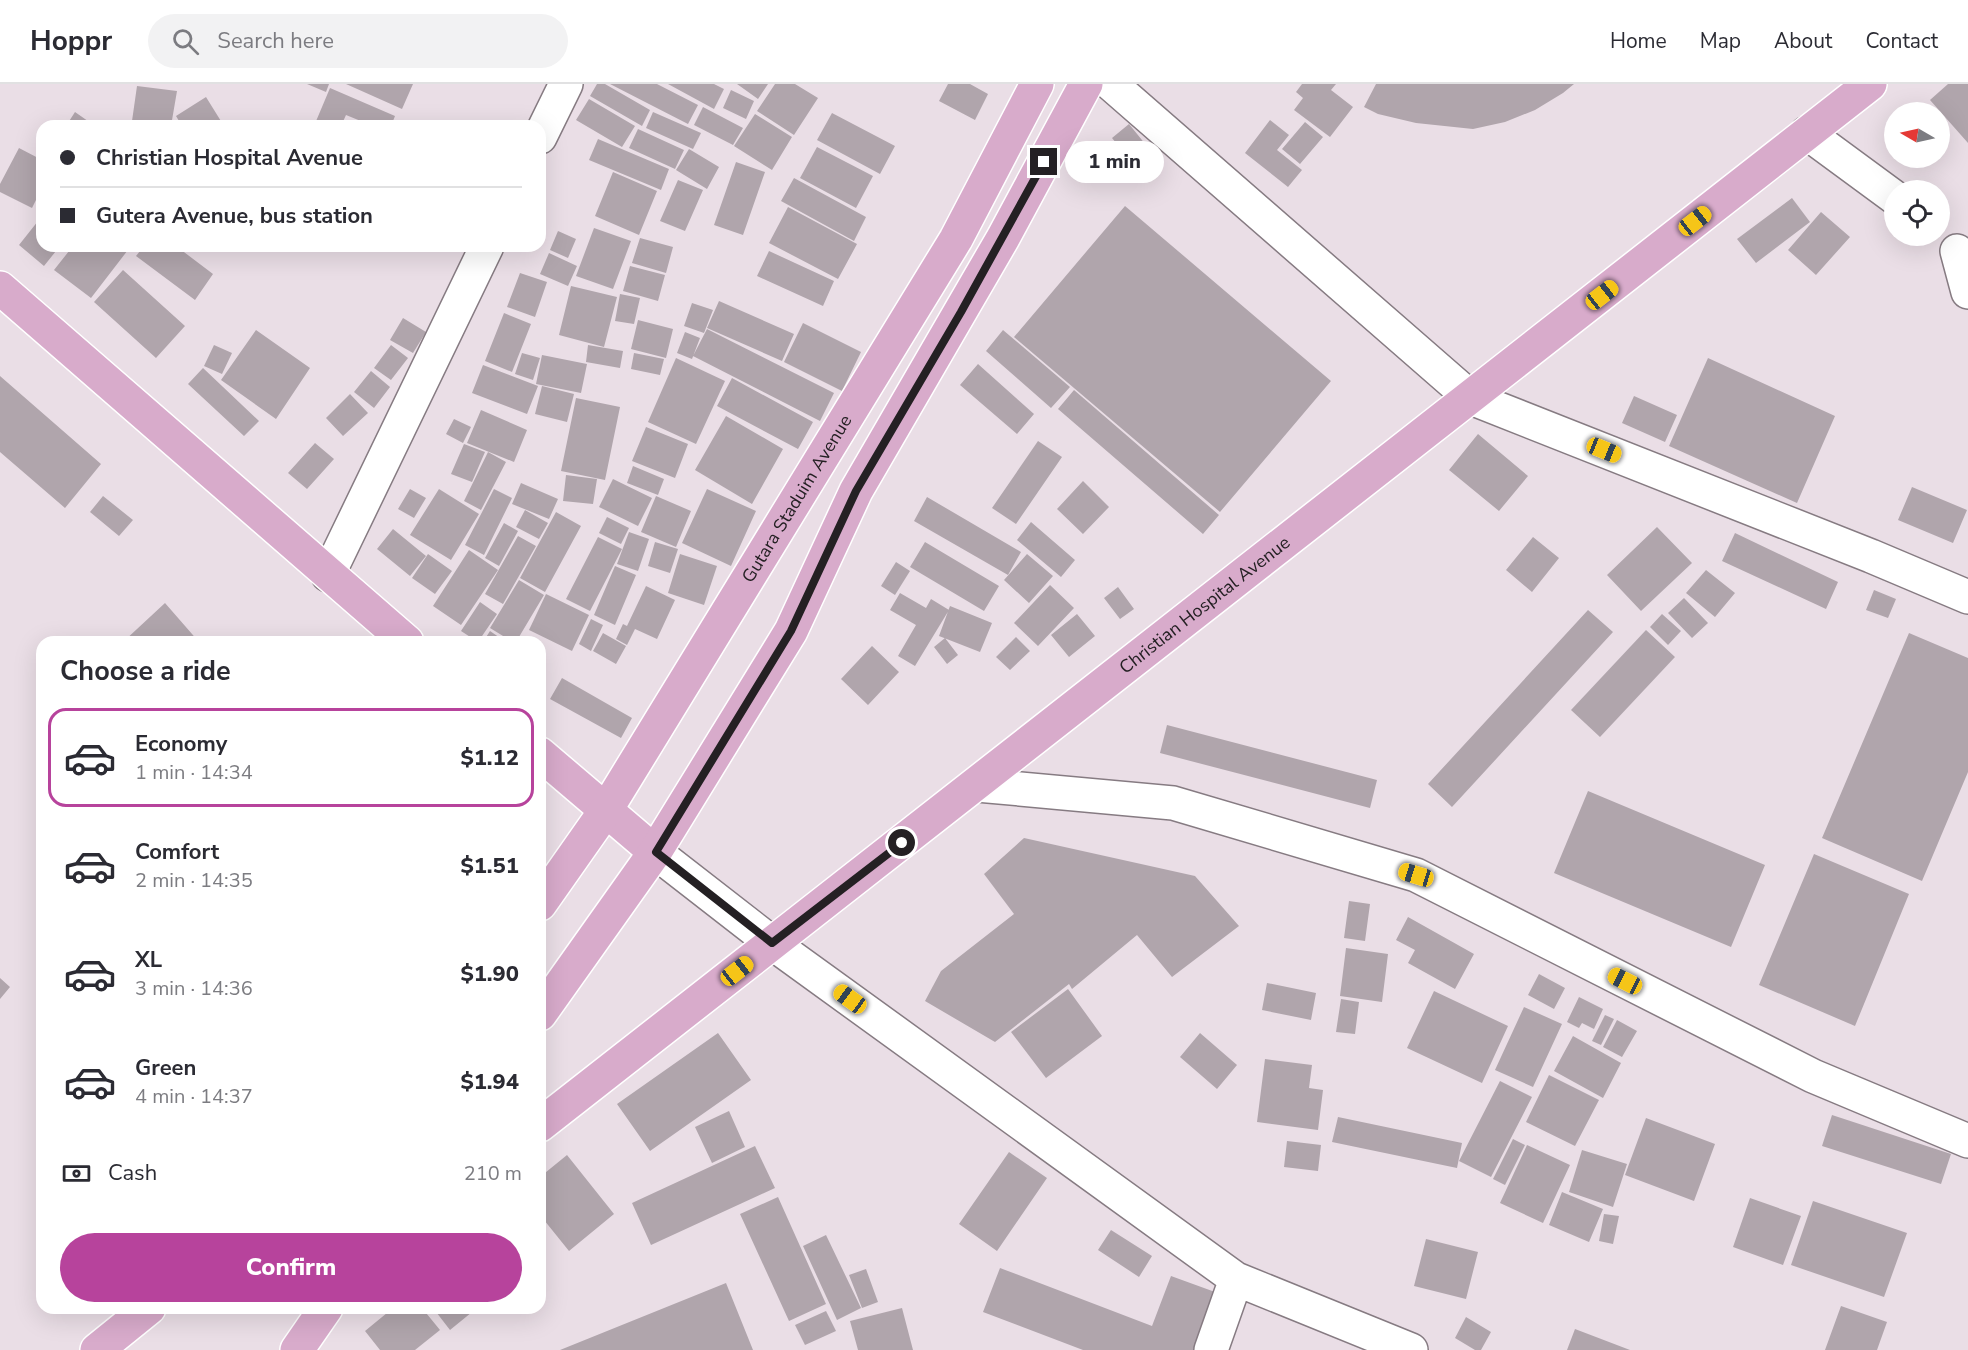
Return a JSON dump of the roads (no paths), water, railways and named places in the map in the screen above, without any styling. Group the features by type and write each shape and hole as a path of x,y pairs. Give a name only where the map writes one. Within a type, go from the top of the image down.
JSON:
{"main road":[{"name":"Gutara Staduim Avenue","path":"546,895 606,810 956,239 1037,84"},
{"path":"546,1006 656,852 791,631 856,491 1003,238 1086,84"},
{"name":"Christian Hospital Avenue","path":"546,1120 1870,84"},
{"path":"0,288 400,636"},
{"path":"546,759 656,852"},
{"path":"97,1350 142,1314"},
{"path":"297,1350 322,1314"}],"street":[{"path":"546,125 566,84"},
{"path":"1112,84 1471,398 1968,597"},
{"path":"1807,133 1884,189"},
{"path":"1955,247 1968,292"},
{"path":"328,575 484,252"},
{"path":"977,785 1173,803 1416,875 1813,1077 1968,1142"},
{"path":"656,852 772,943 1236,1279 1411,1350"},
{"path":"1211,1350 1236,1279"}]}
